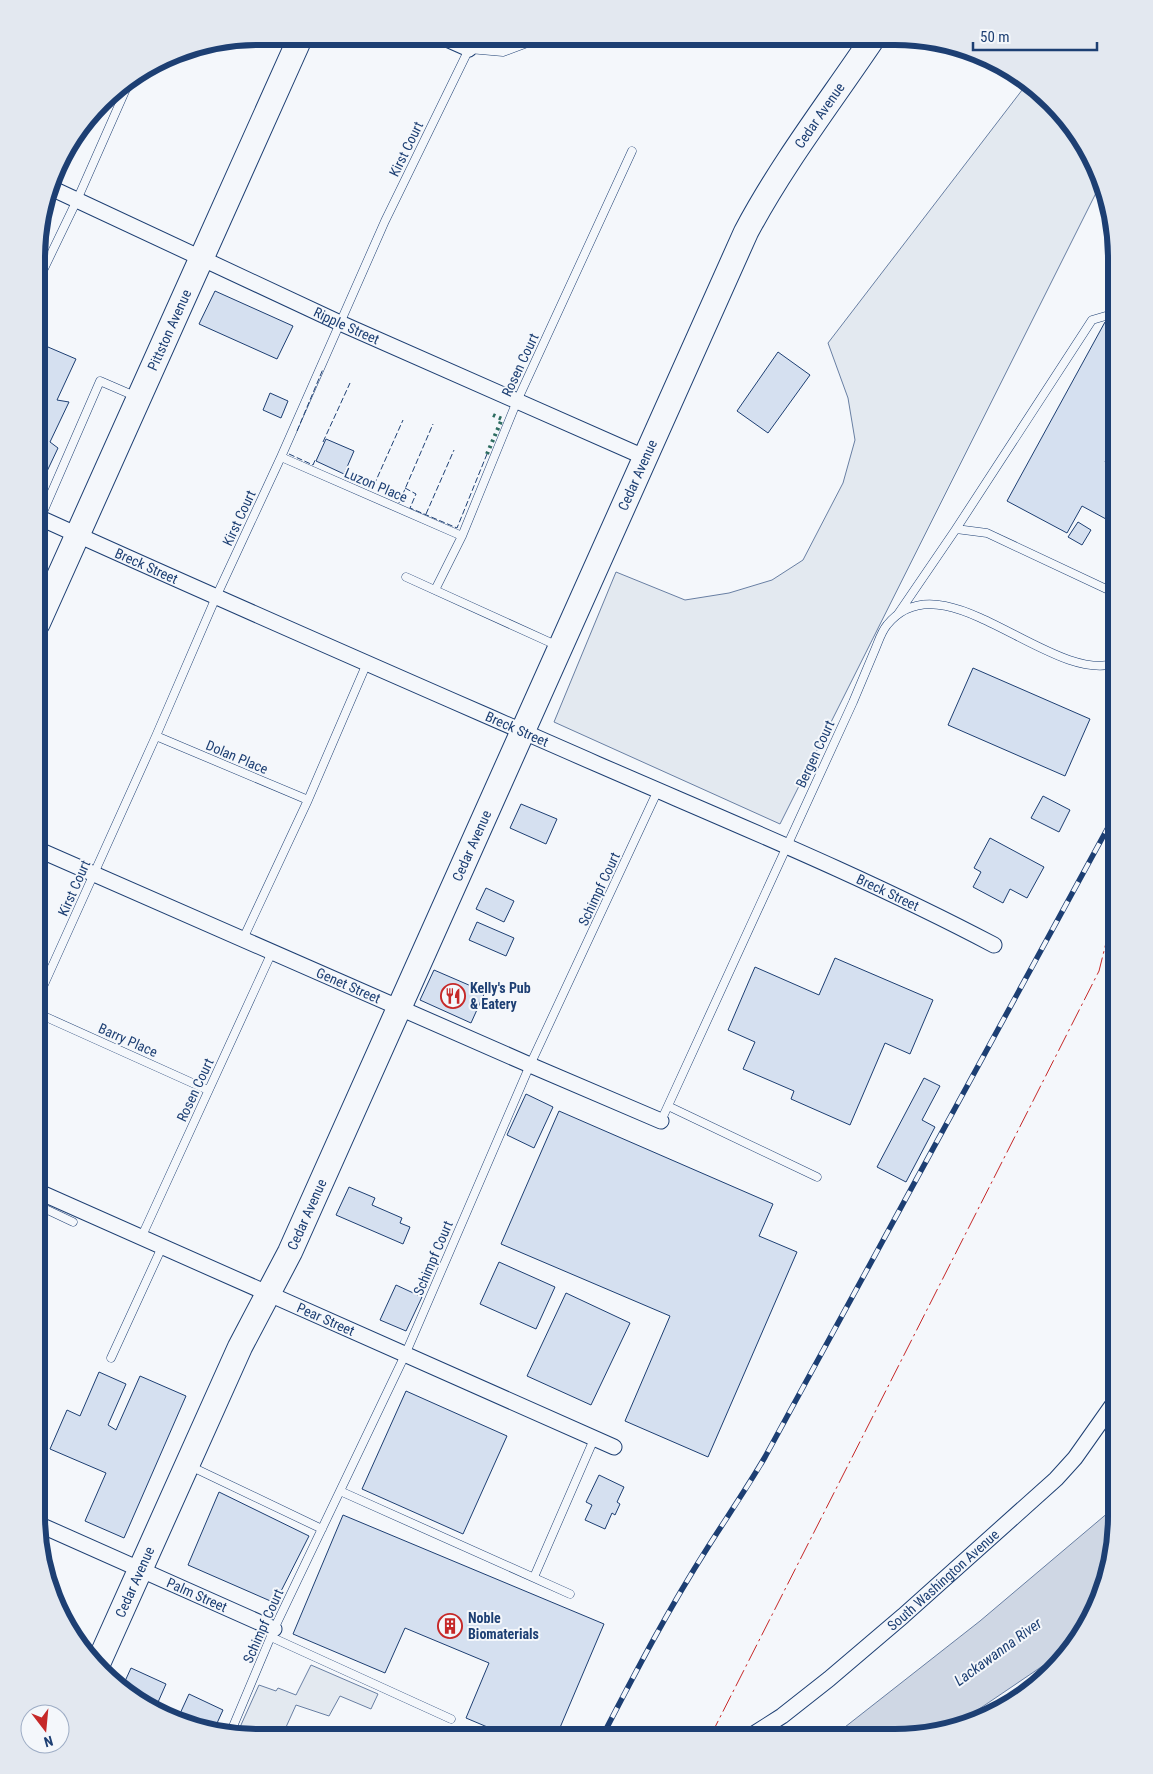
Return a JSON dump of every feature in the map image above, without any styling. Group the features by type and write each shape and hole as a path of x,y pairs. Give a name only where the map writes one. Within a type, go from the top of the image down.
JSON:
{"main road":[{"name":"Pittston Avenue","path":"45,608 296,45"},
{"name":"Cedar Avenue","path":"100,1659 240,1347 290,1252 746,232 778,176 868,45"}],"street":[{"path":"460,45 469,49"},
{"name":"Ripple Street","path":"56,190 340,322 644,457"},
{"name":"Breck Street","path":"45,521 786,846 923,908 994,945"},
{"name":"Genet Street","path":"45,852 661,1121"},
{"name":"Pear Street","path":"45,1195 614,1448"},
{"name":"South Washington Avenue","path":"762,1729 782,1716 829,1679 1027,1506 1075,1458 1108,1411"},
{"name":"Palm Street","path":"45,1527 140,1569 272,1633"}],"lane":[{"path":"469,49 503,52 518,45"},
{"name":"Kirst Court","path":"45,982 156,736 216,597 281,458 385,221 469,49"},
{"path":"45,266 125,92"},
{"name":"Rosen Court","path":"435,590 462,536 517,401 632,151"},
{"name":"Bergen Court","path":"661,1121 886,626 897,615 956,529 1092,320 1108,315"},
{"path":"45,505 100,381 138,398"},
{"name":"Luzon Place","path":"281,458 462,536"},
{"path":"956,529 987,533 1108,590"},
{"path":"406,577 560,646"},
{"path":"897,615 909,608 924,605 946,605 1070,660 1088,666 1100,667 1108,665"},
{"path":"243,939 308,800 367,663"},
{"name":"Dolan Place","path":"156,736 308,800"},
{"name":"Schimpf Court","path":"233,1727 272,1633 404,1355 530,1065 658,790"},
{"name":"Rosen Court","path":"141,1238 272,952"},
{"name":"Barry Place","path":"45,1017 208,1090"},
{"path":"668,1106 817,1177"},
{"path":"45,1209 74,1222"},
{"path":"111,1358 162,1248"},
{"path":"534,1577 594,1438"},
{"path":"187,1465 322,1529"},
{"path":"340,1491 570,1594"},
{"path":"272,1633 451,1718"}],"shaded area":[{"path":"1024,88 1025,89 1046,107 1072,139 1080,151 1097,190 780,824 554,722 616,572 685,600 729,593 772,580 803,560 843,483 855,440 848,398 828,343"},
{"path":"311,1665 378,1694 371,1709 340,1696 329,1716 296,1705 285,1729 239,1728 259,1685 276,1691 278,1688 296,1695"}],"water":[{"name":"Lackawanna River","path":"1108,1513 1108,1530 1104,1558 1097,1585 1080,1623 1054,1658 964,1718 937,1725 909,1729 842,1729 980,1621"}],"building":[{"path":"215,291 293,326 277,359 199,324"},
{"path":"1105,322 1108,324 1108,457 1105,462 1108,464 1108,520 1082,506 1067,533 1007,501"},
{"path":"45,346 76,359 57,400 69,402 50,442 58,448 45,476"},
{"path":"778,352 810,375 768,433 737,411"},
{"path":"270,393 288,401 281,418 263,410"},
{"path":"326,439 354,451 344,474 316,461"},
{"path":"1078,522 1091,530 1082,545 1068,537"},
{"path":"973,668 1090,719 1065,776 948,725"},
{"path":"1043,796 1070,810 1059,832 1031,818"},
{"path":"521,804 557,819 546,844 510,828"},
{"path":"990,838 1044,867 1027,898 1010,889 1003,903 973,887 981,872 974,868"},
{"path":"486,888 514,901 504,922 476,909"},
{"path":"477,922 514,938 506,956 469,940"},
{"path":"835,958 933,1000 910,1054 885,1043 850,1125 791,1099 794,1091 743,1069 755,1042 728,1030 755,967 819,995"},
{"name":"Kelly's Pub & Eatery","path":"434,970 485,992 471,1023 420,1000"},
{"path":"924,1078 940,1086 922,1120 935,1127 906,1182 877,1167"},
{"path":"526,1094 553,1107 534,1148 507,1135"},
{"path":"559,1111 773,1204 759,1236 797,1252 708,1457 625,1421 670,1316 501,1244"},
{"path":"349,1187 375,1198 372,1205 402,1218 400,1223 410,1227 403,1244 336,1215"},
{"path":"499,1262 555,1287 536,1329 480,1304"},
{"path":"396,1285 422,1297 406,1331 380,1320"},
{"path":"566,1293 630,1323 591,1405 527,1376"},
{"path":"99,1372 126,1384 108,1425 116,1430 140,1376 186,1396 124,1538 85,1521 106,1473 50,1449 67,1410 80,1416"},
{"path":"406,1391 507,1436 463,1534 362,1489"},
{"path":"599,1475 624,1487 617,1502 620,1504 615,1515 612,1513 605,1529 585,1520 592,1505 586,1502"},
{"path":"219,1492 309,1536 275,1603 188,1565"},
{"name":"Noble Biomaterials","path":"343,1515 604,1624 559,1729 492,1729 466,1718 489,1663 405,1628 385,1673 293,1634"},
{"path":"131,1668 166,1684 157,1704 125,1682"},
{"path":"189,1694 223,1710 216,1725 180,1714"}],"railway":[{"path":"606,1729 680,1593 765,1457 1108,828"}],"hedge":[{"path":"487,454 502,419 493,415"}],"fence":[{"path":"297,431 323,369"},
{"path":"323,442 350,383"},
{"path":"374,485 403,420"},
{"path":"399,503 433,424"},
{"path":"426,514 454,450"},
{"path":"289,454 313,465 316,458"},
{"path":"405,488 416,494 410,508 457,528 487,454"}],"power":[{"path":"714,1729 1099,971 1108,935"}],"place":[{"name":"Kelly's Pub & Eatery","path":"453,996"},
{"name":"Noble Biomaterials","path":"450,1626"}]}
